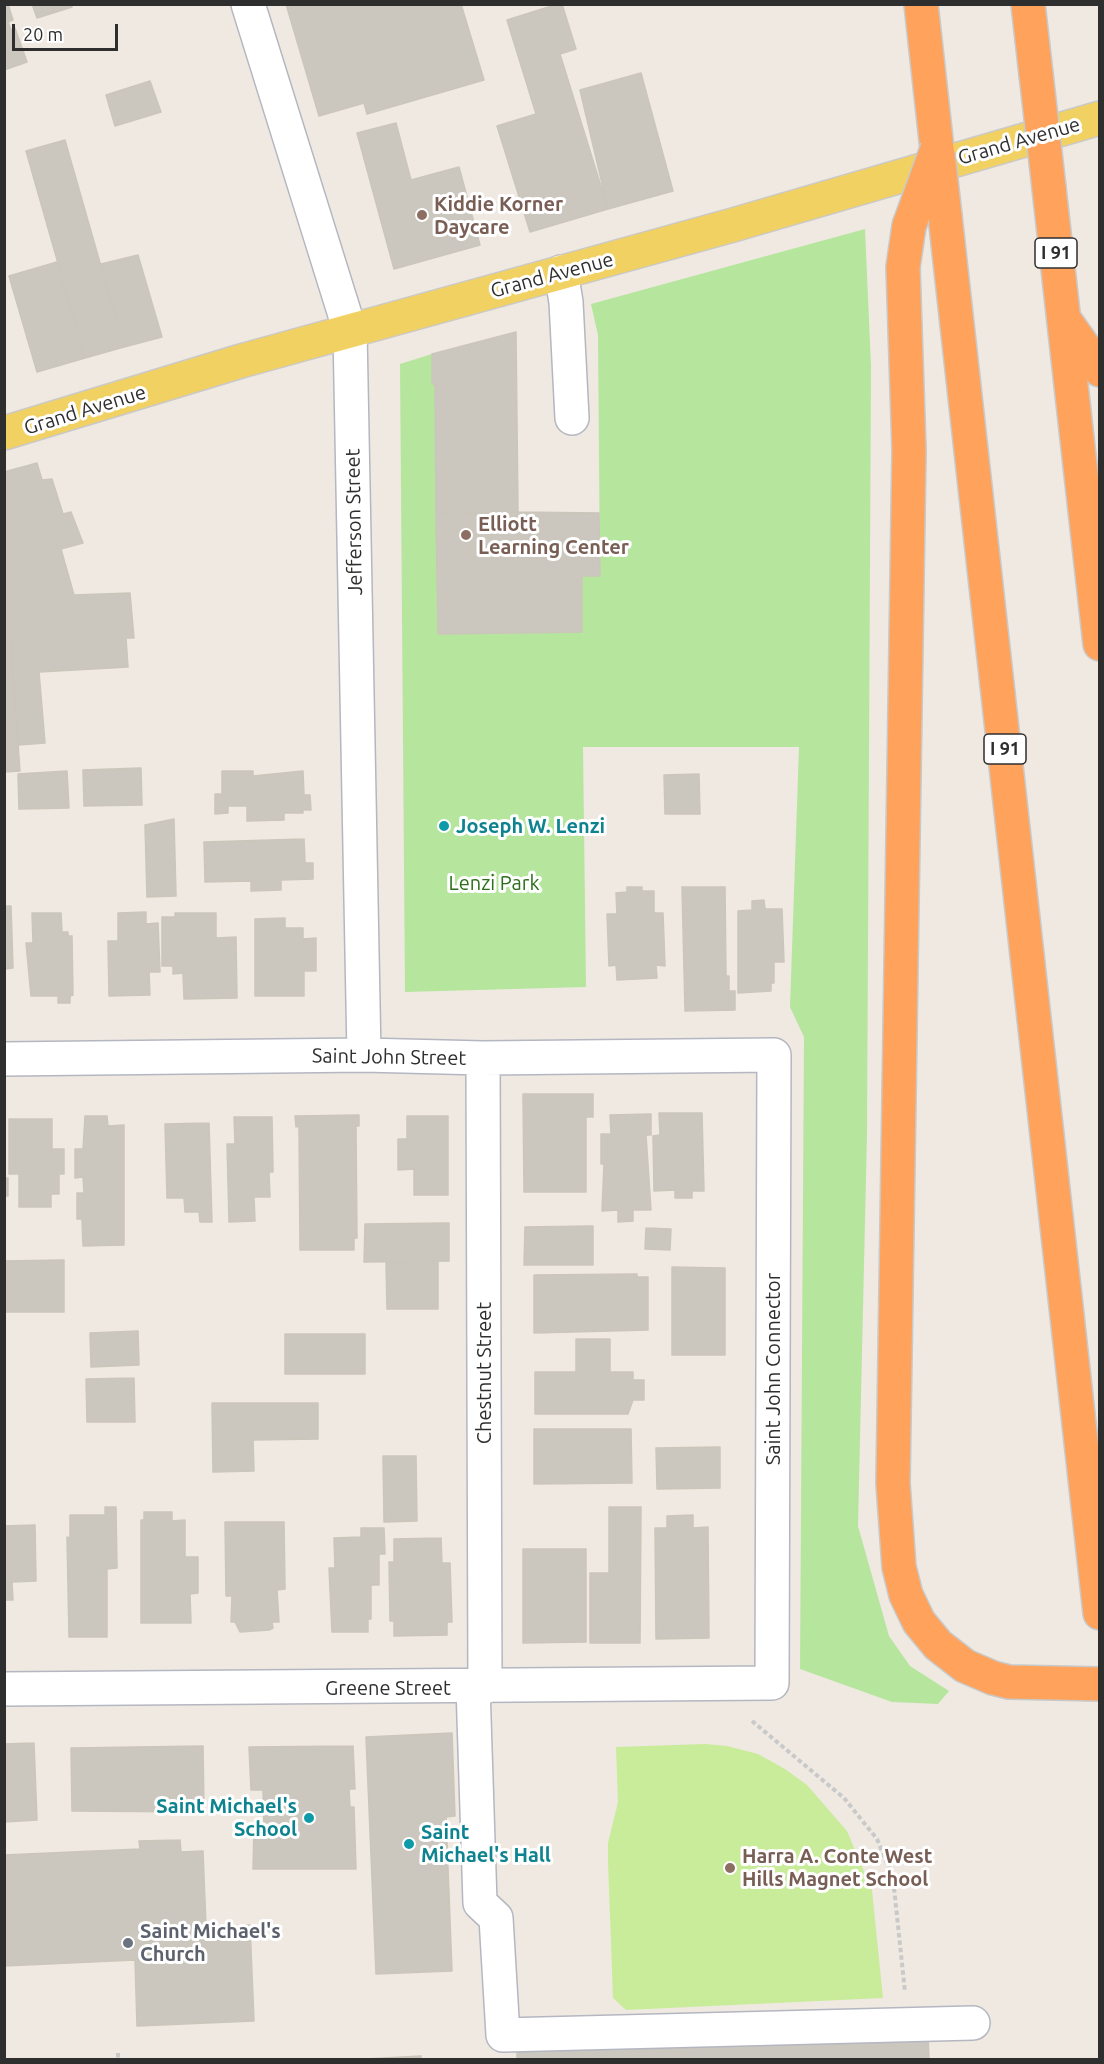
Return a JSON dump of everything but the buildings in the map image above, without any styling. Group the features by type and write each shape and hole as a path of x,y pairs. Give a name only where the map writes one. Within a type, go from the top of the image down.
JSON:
{"highway":[{"name":"I 91","path":"921,4 1100,1613"},
{"name":"I 91","path":"1028,4 1100,644"},
{"path":"937,149 909,226 903,267 909,450 893,1459 895,1534 899,1567 906,1595 919,1622 938,1645 965,1666 978,1673 1009,1682 1100,1684"},
{"path":"1063,318 1100,370"},
{"path":"1064,1282 1100,1414"}],"main road":[{"name":"Grand Avenue","path":"4,433 350,331 1100,118"}],"street":[{"name":"Jefferson Street","path":"248,4 350,331 364,1055"},
{"path":"561,272 567,302 572,418"},
{"name":"Saint John Street","path":"4,1059 364,1055 483,1058 774,1055"},
{"name":"Saint John Connector","path":"772,1683 774,1055"},
{"name":"Chestnut Street","path":"483,1058 480,1903 496,1918 503,2035 906,2024"},
{"name":"Greene Street","path":"4,1689 772,1683"},
{"path":"906,2024 974,2022"}],"path":[{"path":"752,1721 844,1798 877,1839 893,1878 907,2005 906,2024"},
{"path":"118,2053 118,2060"}],"green space":[{"name":"Lenzi Park","path":"865,229 871,366 867,1134 858,1526 889,1636 910,1666 949,1691 938,1704 892,1702 800,1669 804,1037 790,1007 799,747 583,747 586,987 405,992 400,364 432,354 432,384 435,384 438,634 582,632 582,576 600,576 598,335 591,304"},
{"path":"705,1744 727,1746 758,1754 785,1769 807,1785 847,1831 872,1890 883,1998 626,2010 613,1998 608,1843 618,1802 616,1747"}],"place":[{"name":"Kiddie Korner Daycare","path":"422,215"},
{"name":"Elliott Learning Center","path":"466,535"},
{"name":"Joseph W. Lenzi","path":"444,826"},
{"name":"Saint Michael's School","path":"309,1818"},
{"name":"Saint Michael's Hall","path":"409,1844"},
{"name":"Harra A. Conte West Hills Magnet School","path":"730,1868"},
{"name":"Saint Michael's Church","path":"128,1943"}]}
